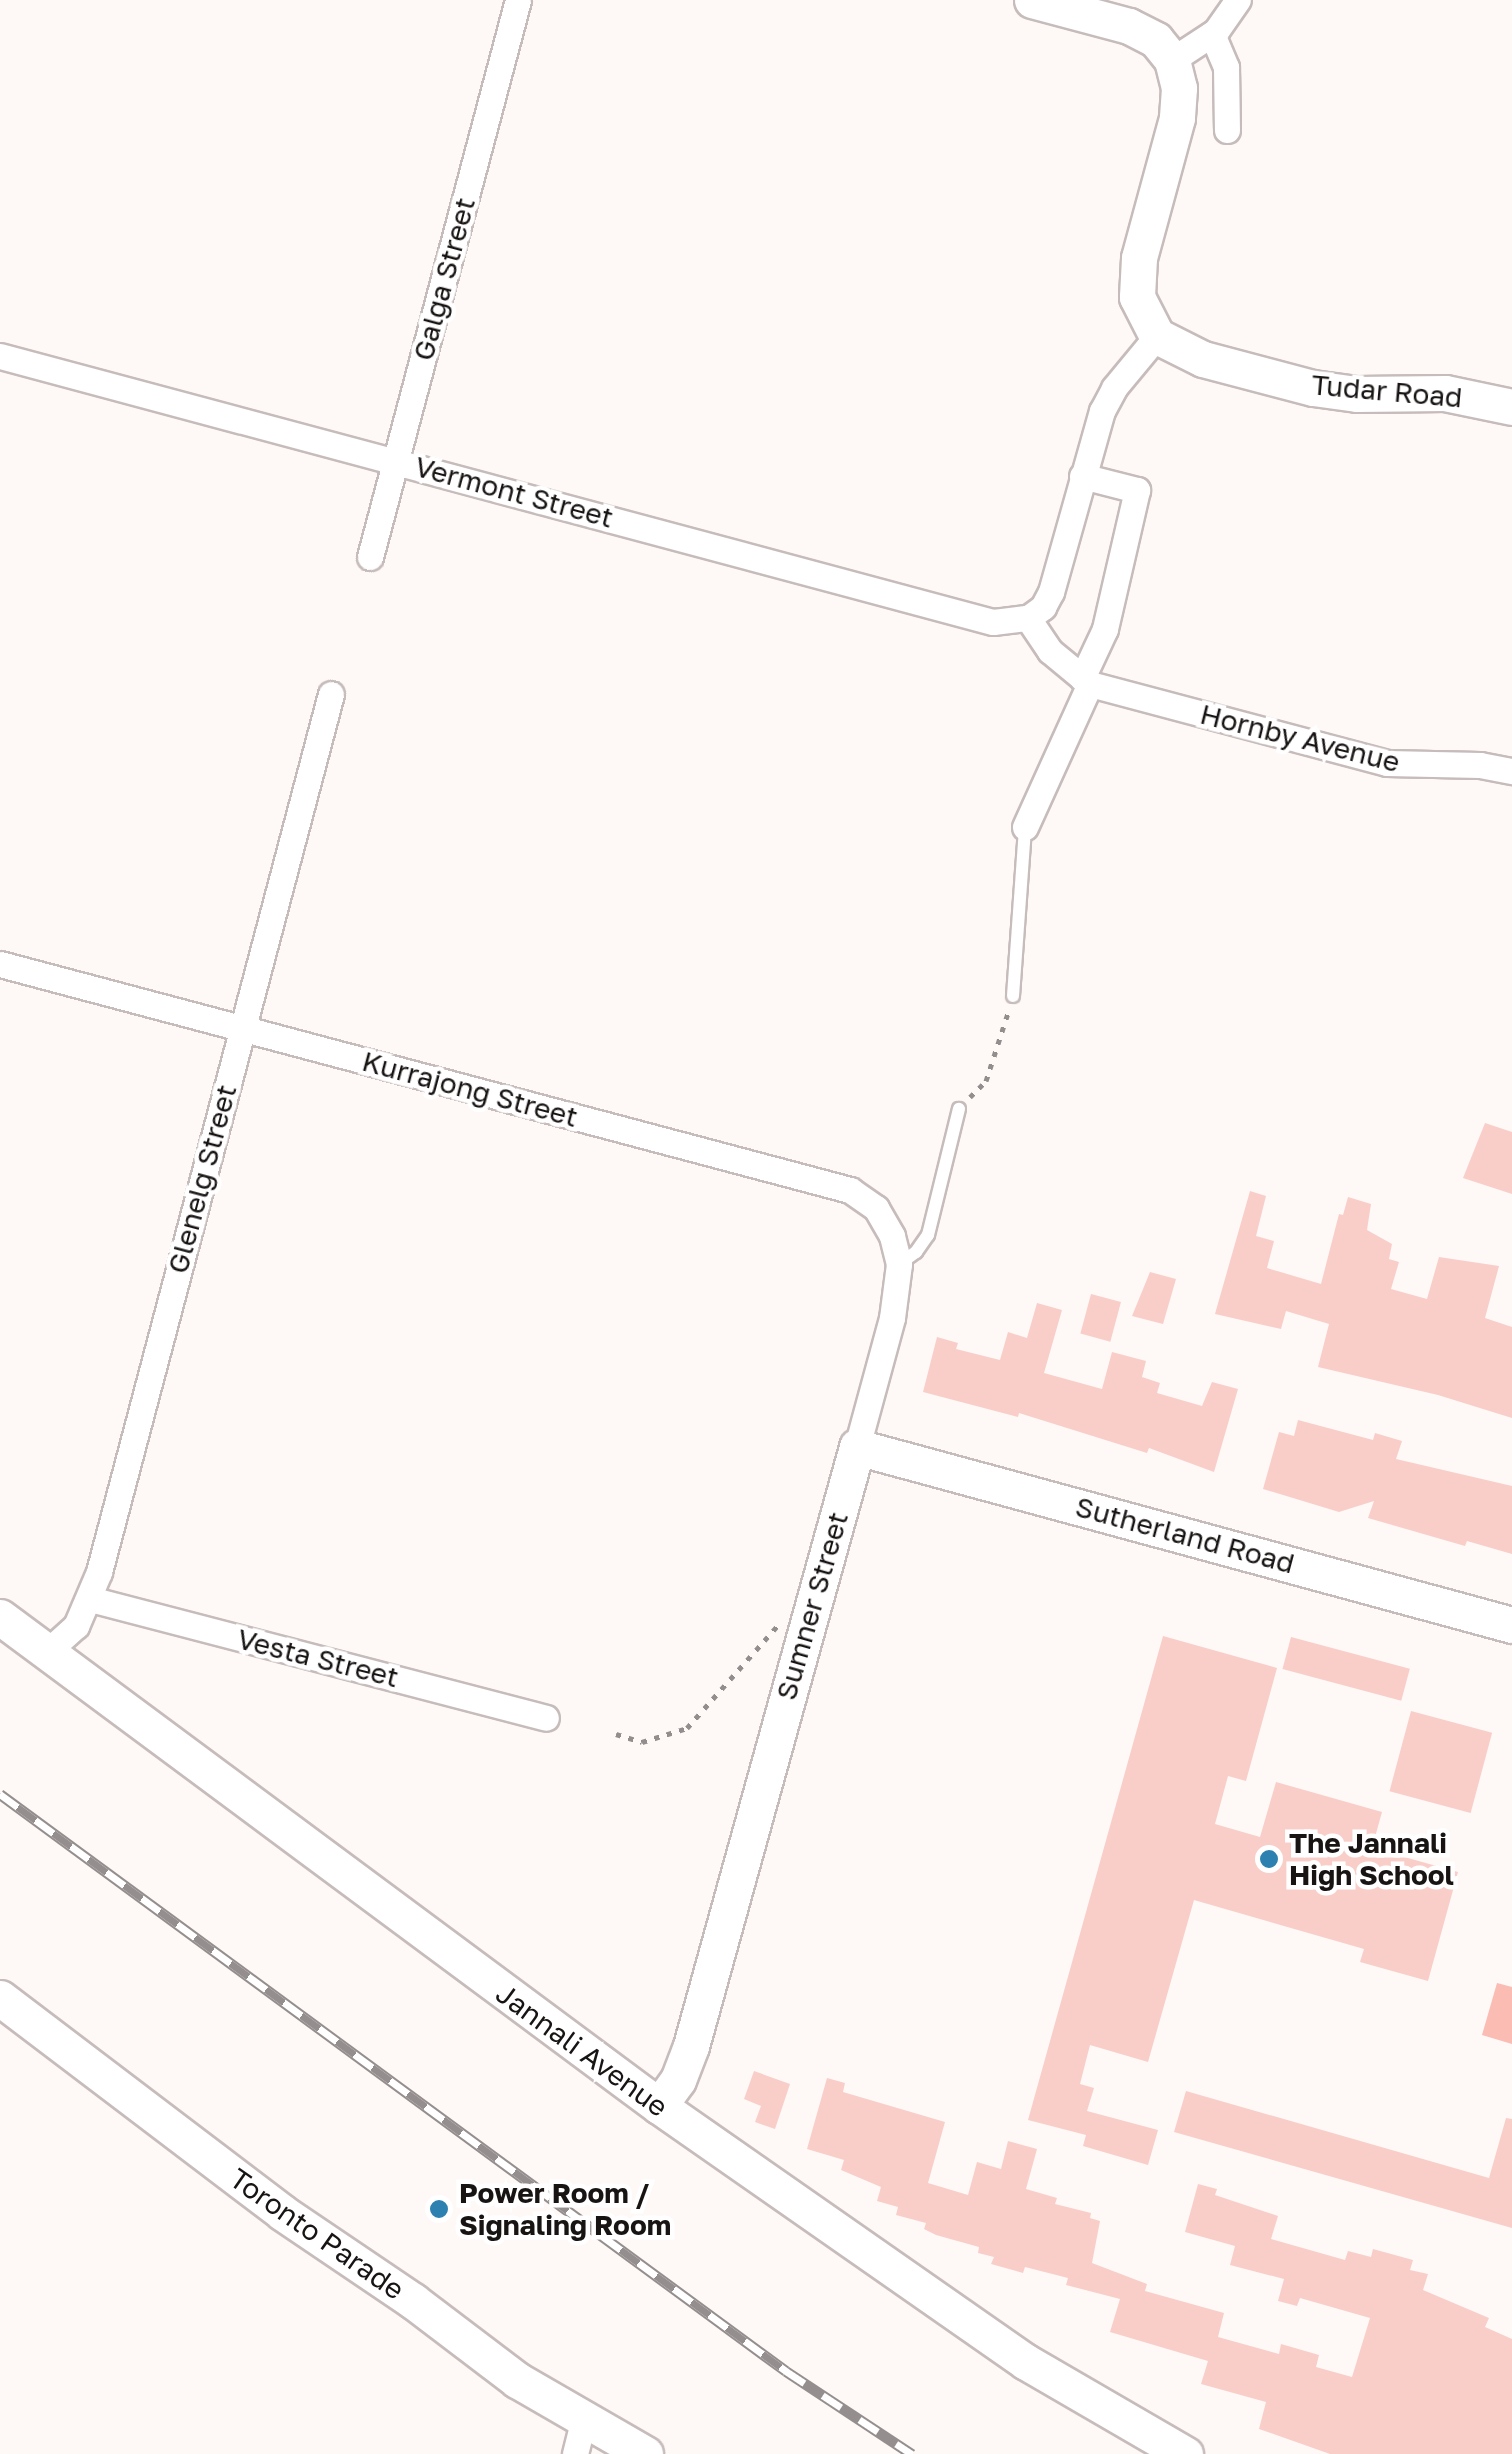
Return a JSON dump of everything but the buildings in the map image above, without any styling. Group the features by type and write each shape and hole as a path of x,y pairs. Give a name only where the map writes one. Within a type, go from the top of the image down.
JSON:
{"street":[{"name":"Galga Street","path":"370,557 518,0"},
{"path":"1032,0 1129,26 1156,40 1172,60 1179,88 1177,118 1139,258 1137,296 1157,336 1102,411 1051,592 1043,607 1028,618 1050,650 1086,681"},
{"path":"1172,60 1212,34 1238,0"},
{"path":"1212,34 1226,67 1227,130"},
{"name":"Tudar Road","path":"1157,336 1203,359 1312,388 1357,394 1445,393 1512,408"},
{"name":"Vermont Street","path":"0,356 994,622 1028,618"},
{"path":"1024,827 1105,629 1137,490 1082,476"},
{"name":"Hornby Avenue","path":"1086,681 1388,763 1480,766 1512,772"},
{"name":"Glenelg Street","path":"48,1651 76,1626 90,1599 331,694"},
{"name":"Kurrajong Street","path":"0,964 850,1190 876,1208 892,1236 899,1264"},
{"name":"Sumner Street","path":"658,2106 678,2080 692,2046 895,1305 899,1264"},
{"name":"Sutherland Road","path":"857,1448 1512,1624"},
{"name":"Vesta Street","path":"90,1599 546,1718"},
{"name":"Jannali Avenue","path":"0,1617 658,2106 1026,2362 1185,2454"},
{"name":"Toronto Parade","path":"0,1998 283,2213 412,2301 516,2380 579,2438 645,2454"}],"lane":[{"path":"1013,996 1024,827"},
{"path":"899,1264 916,1252 928,1234 959,1109"}],"path":[{"path":"959,1109 986,1080 1013,996"},
{"path":"616,1734 642,1742 687,1728 776,1624 806,1628"}],"shaded area":[{"path":"1497,1983 1512,1987 1512,2044 1482,2035"}],"railway":[{"path":"0,1794 786,2371 912,2454"}],"place":[{"name":"The Jannali High School","path":"1269,1859"},
{"name":"Power Room / Signaling Room","path":"439,2209"}]}
